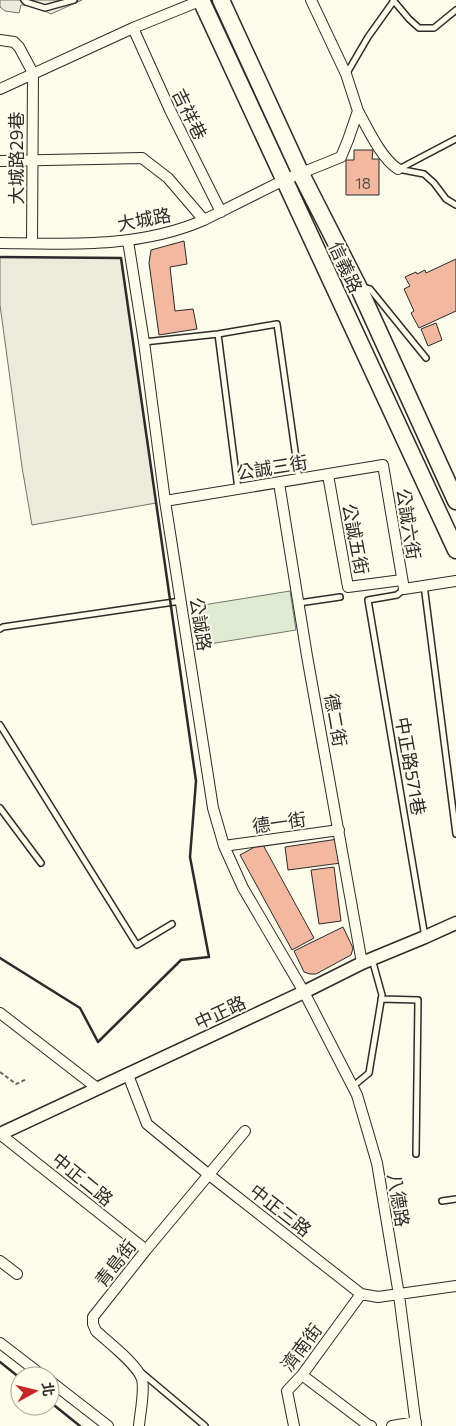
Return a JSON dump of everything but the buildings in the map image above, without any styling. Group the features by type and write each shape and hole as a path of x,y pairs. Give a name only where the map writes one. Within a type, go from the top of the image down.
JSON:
{"main road":[{"name":"信義路","path":"202,0 284,180 449,517 456,550"},
{"name":"信義路","path":"220,0 301,174 358,286 456,501"}],"street":[{"path":"0,89 133,28 202,0"},
{"path":"311,0 346,74 358,111 374,140 392,165 398,169"},
{"name":"吉祥巷","path":"133,28 170,110 221,212"},
{"path":"0,40 14,42 19,47 33,73"},
{"name":"大城路29巷","path":"32,243 33,73"},
{"name":"大城路","path":"0,243 106,243 128,241 192,226 284,180 341,157 358,111"},
{"path":"0,161 142,158 168,178 204,220"},
{"name":"公誠路","path":"128,241 144,342 165,501 213,808 224,846 243,888 304,992"},
{"name":"公誠三街","path":"165,501 383,465"},
{"name":"公誠六街","path":"383,465 403,584"},
{"name":"公誠五街","path":"328,474 348,587 403,584"},
{"name":"德二街","path":"279,483 340,830 367,961"},
{"path":"403,584 424,585 456,581"},
{"name":"德一街","path":"224,846 340,830"},
{"name":"中正路","path":"0,1134 367,961 456,923"},
{"name":"八德路","path":"304,992 357,1095 377,1163 399,1295 416,1424"},
{"path":"0,1013 97,1088"},
{"name":"中正三路","path":"128,1075 147,1124 361,1294"},
{"name":"青島街","path":"137,1369 96,1331 93,1317 245,1131"},
{"name":"中正二路","path":"0,1134 146,1250"},
{"path":"0,1261 17,1274"},
{"path":"361,1294 378,1297 456,1286"},
{"name":"濟南街","path":"294,1426 287,1391 302,1375 361,1294"},
{"path":"0,1343 30,1366"},
{"path":"137,1369 142,1380 139,1426"},
{"path":"302,1375 371,1426"},
{"path":"60,1389 108,1426"},
{"path":"392,1426 416,1424"}],"lane":[{"path":"24,0 45,8 74,0"},
{"path":"346,74 368,37 393,1 419,28 434,28 456,10"},
{"path":"398,169 456,139"},
{"path":"398,169 424,174 434,183 446,200 456,205"},
{"path":"358,286 370,289 426,358"},
{"path":"144,342 218,334 277,324 299,479"},
{"path":"218,334 238,490"},
{"name":"中正路571巷","path":"403,584 397,595 368,600 425,937"},
{"path":"424,585 456,834"},
{"path":"299,603 340,597"},
{"path":"0,629 2,627 181,601"},
{"path":"0,725 137,945 172,924"},
{"path":"0,808 42,863"},
{"path":"352,1087 369,1073 382,994 367,961"},
{"path":"381,999 418,1000 416,1154"},
{"path":"442,1201 456,1199"},
{"path":"137,1369 205,1426"}],"path":[{"path":"0,1072 16,1084 28,1080"}],"green space":[{"path":"290,591 296,630 203,645 197,606"}],"shaded area":[{"path":"0,0 82,0 51,14 32,5 21,5 19,13 5,11 0,7"},
{"path":"0,257 121,258 156,503 32,525 22,467 0,305"}],"wall":[{"path":"0,257 121,258 196,781 190,857 209,957 181,960 98,1042 80,1008 0,958"},
{"path":"0,1362 10,1370"},
{"path":"60,1410 80,1426"}]}
